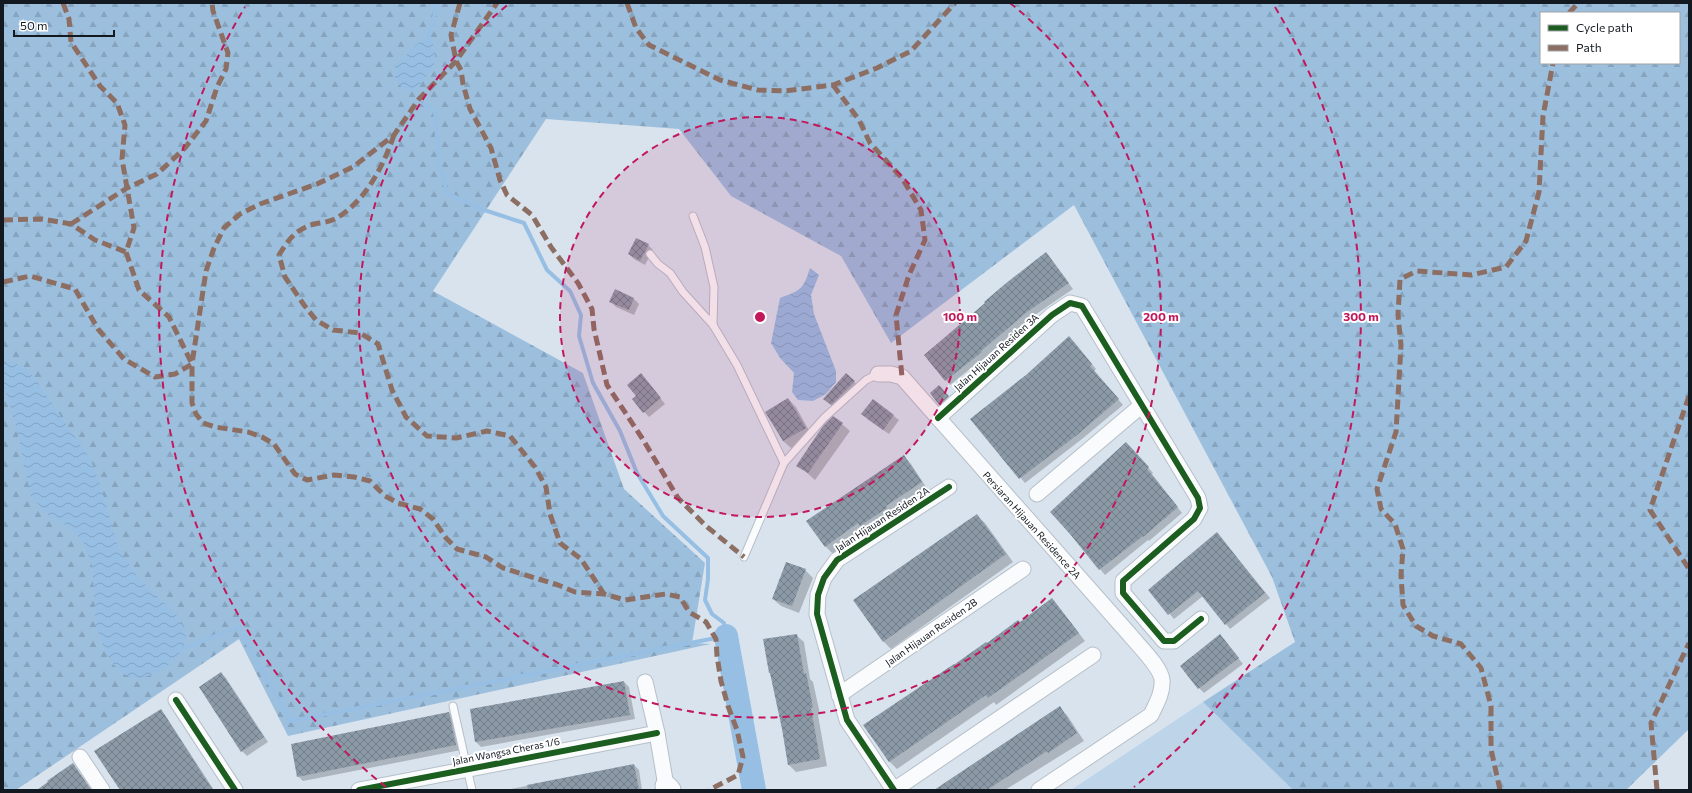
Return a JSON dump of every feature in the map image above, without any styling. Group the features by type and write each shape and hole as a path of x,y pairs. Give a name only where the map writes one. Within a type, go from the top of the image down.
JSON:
{"street":[{"name":"Jalan Hijauan Residen 3A","path":"938,418 1052,315 1070,303 1082,306 1142,405"},
{"name":"Persiaran Hijauan Residence 2A","path":"878,374 891,374 902,378 1130,635 1157,668 1162,679 1159,698 1150,715 1039,790"},
{"path":"1038,494 1142,405 1198,498 1200,508 1194,519 1123,581 1123,593 1164,642 1174,641 1200,619"},
{"name":"Jalan Hijauan Residen 2A","path":"949,487 837,560 824,578 818,595 817,614 847,720 894,790 1093,655"},
{"name":"Jalan Hijauan Residen 2B","path":"839,695 1023,569"},
{"path":"645,682 657,733 667,789"},
{"path":"176,700 236,790"},
{"name":"Jalan Wangsa Cheras 1/6","path":"359,790 657,733"},
{"path":"80,757 102,790"}],"lane":[{"path":"693,216 705,247 714,287 713,325"},
{"path":"650,254 658,264 670,273 683,292 713,325 737,365 784,463"},
{"path":"744,556 784,463 824,418 866,380 878,374"},
{"path":"453,706 472,790"}],"shaded area":[{"path":"1203,702 1293,790 1071,790"}],"green space":[{"path":"3,3 1689,3 1689,729 1626,790 1293,790 1203,702 1295,642 1272,577 1074,205 891,343 841,256 731,196 679,129 546,119 433,291 583,373 624,489 705,563 692,643 710,644 288,736 239,639 16,790 3,790"}],"water":[{"path":"429,36 435,53 433,67 412,92 404,90 395,79 395,66 416,45"},
{"path":"810,268 819,275 811,295 814,314 836,371 836,382 826,394 813,401 798,400 792,392 794,373 780,358 771,343 780,298 797,291 803,285"},
{"path":"13,362 27,369 91,460 101,487 118,547 138,578 178,616 185,630 186,639 176,659 157,673 138,679 127,676 114,665 105,651 96,626 92,565 84,543 69,527 48,515 31,496 14,417 3,385 3,364"}],"building":[{"path":"636,238 649,244 640,261 628,254"},
{"path":"1046,252 1069,283 1027,312 981,351 982,352 945,381 924,355 1005,284"},
{"path":"615,289 634,298 629,310 609,302"},
{"path":"1069,336 1092,364 1090,366 1119,399 1077,435 1019,479 970,419 1026,375"},
{"path":"641,373 661,398 643,413 632,399 636,396 627,385"},
{"path":"846,373 855,381 831,405 823,399"},
{"path":"939,385 949,396 939,405 930,393"},
{"path":"788,398 806,428 783,441 765,412"},
{"path":"873,399 894,415 883,430 861,414"},
{"path":"833,416 843,423 808,473 796,466 823,426"},
{"path":"1126,442 1149,467 1147,469 1178,507 1143,537 1099,570 1050,512"},
{"path":"904,455 922,482 886,506 887,508 860,526 858,523 825,547 806,521"},
{"path":"977,514 1006,554 883,642 853,600"},
{"path":"1217,532 1265,593 1225,625 1198,591 1168,615 1148,590"},
{"path":"786,562 806,569 792,606 772,599"},
{"path":"1052,598 1079,633 988,698 986,695 889,762 863,725 986,642 987,643 1018,620 1020,622"},
{"path":"797,634 804,674 806,673 813,707 811,708 820,759 788,765 763,639"},
{"path":"1220,634 1239,658 1198,689 1180,666"},
{"path":"221,672 264,737 241,752 199,687"},
{"path":"624,681 630,715 475,742 470,709"},
{"path":"1060,706 1077,733 1048,753 1047,751 987,790 934,790"},
{"path":"161,709 213,790 120,790 94,751"},
{"path":"449,712 456,745 297,777 291,744"},
{"path":"73,763 91,790 37,790 48,782 47,781"},
{"path":"634,764 639,790 528,790 527,785"}],"waterway":[{"path":"427,41 438,3"},
{"path":"179,646 182,649 238,627 291,721 726,636 724,623 712,614 705,600 708,579 708,558 663,516 637,473 620,431 593,383 579,336 581,315 570,291 547,270 524,223 481,209 447,193 439,161 435,111 424,104"},
{"path":"726,636 754,790"}],"marked path":[{"path":"63,3 69,19 71,42 100,86 117,103 125,125 122,159 134,228 126,252 139,290 169,317 192,364 192,403 196,414 203,423 215,427 248,432 262,437 274,444 295,474 307,480 334,475 354,477 370,481 385,496 398,503 420,509 433,519 446,538 457,549 486,557 503,568 558,585 575,592 604,594 625,600 666,594 680,597 689,612 706,622 716,639 721,681 737,730 743,757 738,775 709,790"},
{"path":"71,224 127,188 157,174 185,148 206,121 217,87 226,69 228,53 213,11 212,3"},
{"path":"460,3 451,35 456,61 461,70 470,109 491,148 500,180 507,195 532,215 551,247 578,283 592,309 594,329 607,385 642,438 678,498 706,526 744,557"},
{"path":"3,282 30,276 75,289 98,329 124,359 155,377 175,374 192,364 206,271 214,248 224,228 240,214 260,204 317,184 353,167 394,135 419,99 456,61 497,3"},
{"path":"627,3 636,28 649,45 720,80 758,90 785,91 833,85 877,68 911,51 955,3"},
{"path":"1570,12 1578,3"},
{"path":"1500,790 1491,749 1491,706 1481,668 1461,644 1433,636 1416,626 1403,605 1401,575 1403,549 1395,524 1381,509 1377,489 1396,432 1401,345 1398,315 1400,279 1417,271 1471,275 1506,267 1526,241 1539,192 1543,116 1553,64"},
{"path":"833,85 859,120 870,143 902,178 921,210 925,240 909,275 896,315 902,377"},
{"path":"394,135 390,147 372,183 355,203 346,212 335,219 308,226 297,232 286,245 279,255 285,277 316,320 333,330 360,333 378,344 392,390 406,417 427,436 456,438 487,431 510,436 535,467 546,487 550,514 560,543 581,559 604,594"},
{"path":"3,220 42,219 71,224 95,240 126,252"},
{"path":"1689,396 1650,510 1689,569"},
{"path":"1657,790 1651,723 1689,643"}],"cycle path":[{"path":"938,418 1052,315 1070,303 1082,306 1198,498 1200,508 1194,519 1123,581 1123,593 1164,641 1174,641 1201,619"},
{"path":"894,790 847,720 817,614 818,595 824,578 837,560 949,487"},
{"path":"176,700 235,790"},
{"path":"359,790 657,733"}]}
